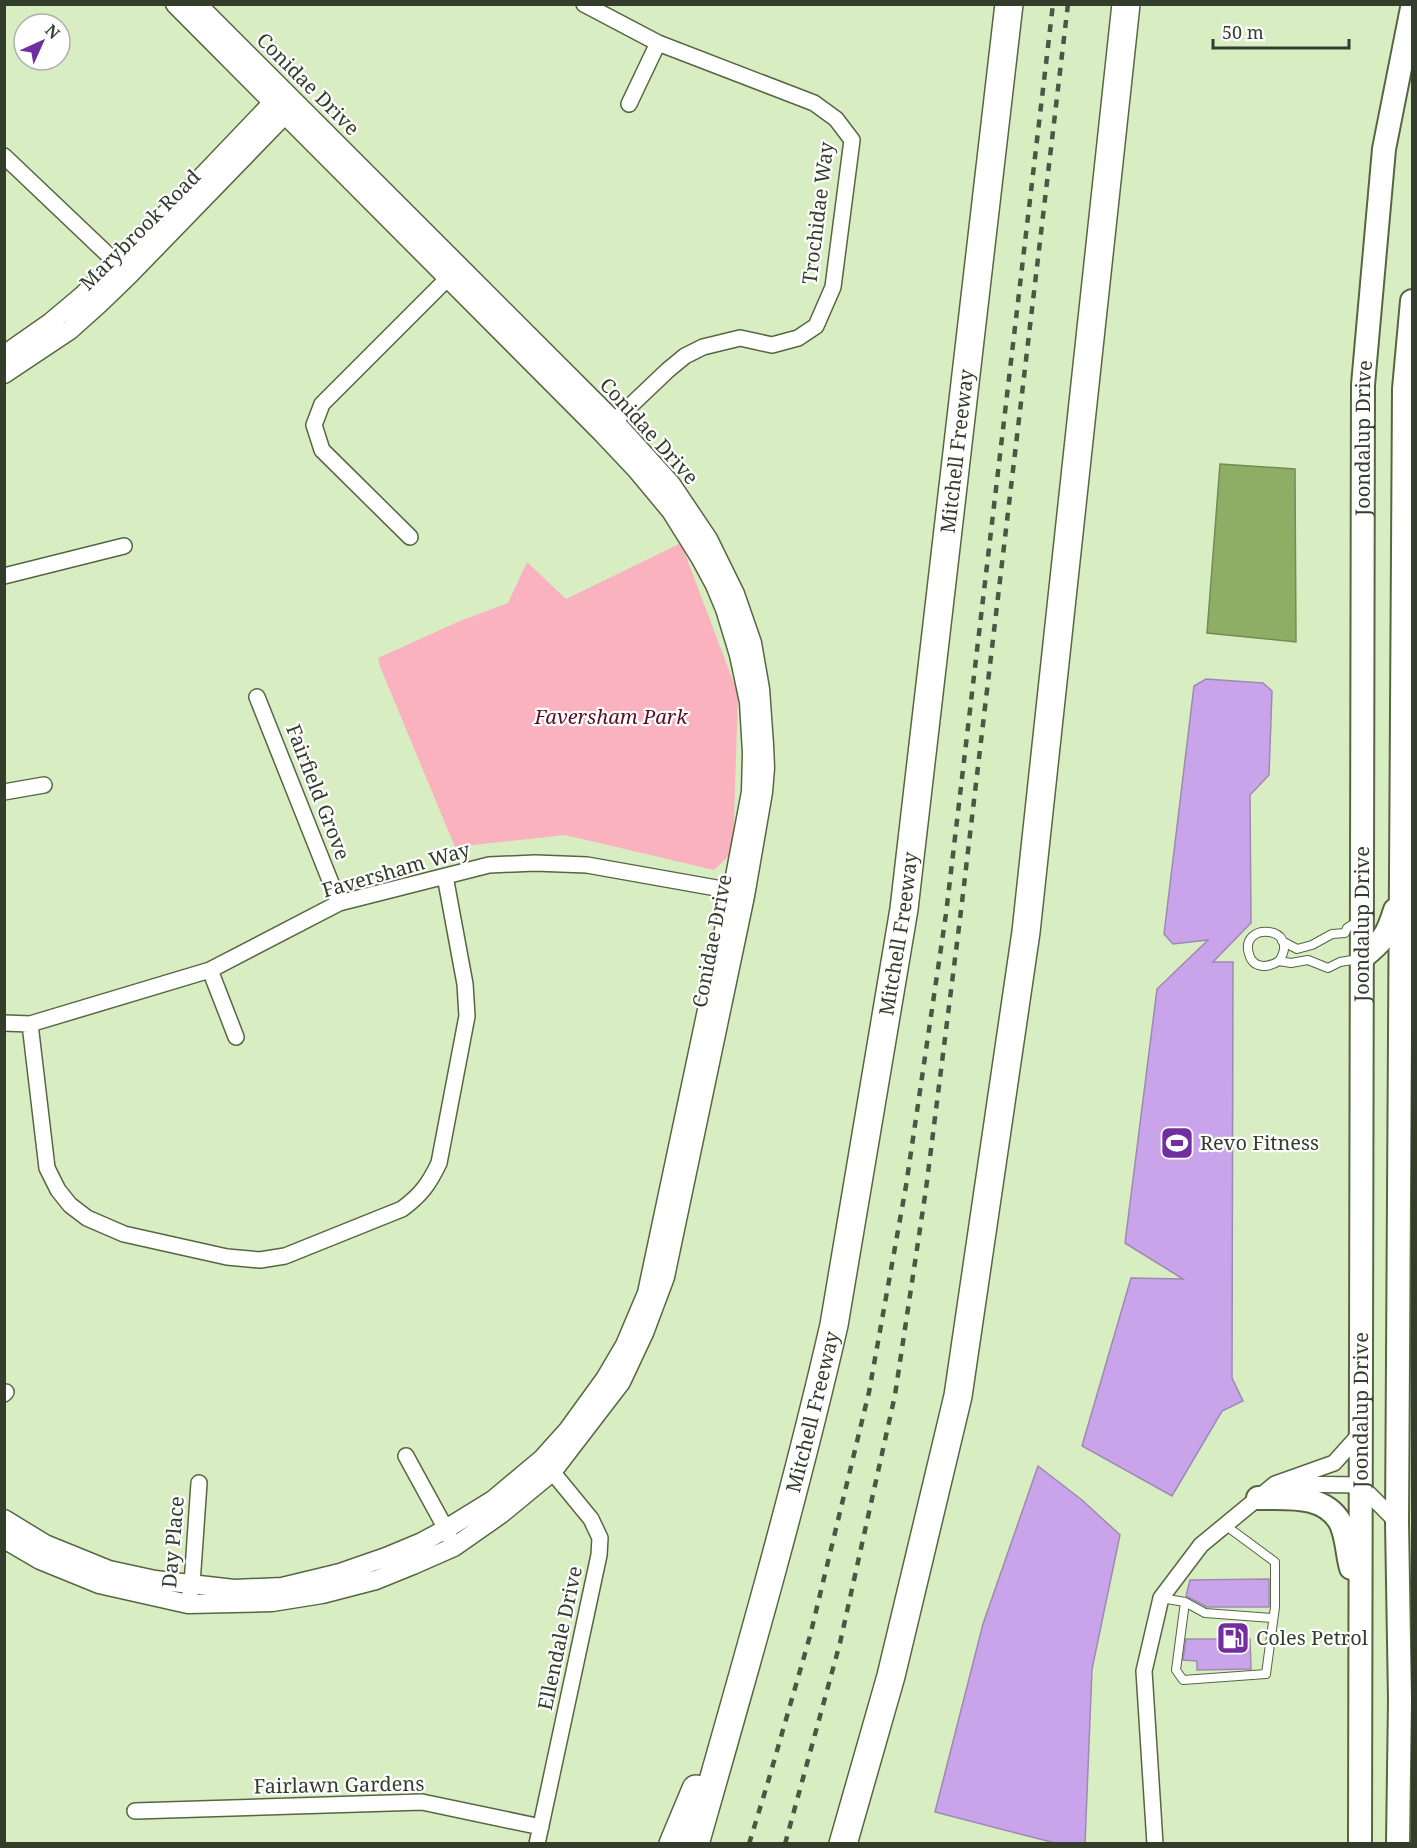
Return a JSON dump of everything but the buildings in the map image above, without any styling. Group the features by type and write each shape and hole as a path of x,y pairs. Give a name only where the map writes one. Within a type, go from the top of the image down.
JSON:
{"highway":[{"name":"Mitchell Freeway","path":"695,1844 745,1668 834,1325 904,909 1009,4"},
{"path":"843,1844 891,1676 960,1385 1026,932 1126,4"},
{"path":"673,1844 745,1668"}],"main road":[{"name":"Joondalup Drive","path":"1360,1844 1363,385 1384,149 1413,8"},
{"name":"Joondalup Drive","path":"1398,1844 1401,1700 1397,1522 1404,388 1413,301"},
{"path":"1362,958 1380,944 1386,936 1401,891"},
{"path":"1266,1491 1310,1500 1333,1513 1340,1523 1360,1598"}],"street":[{"name":"Conidae Drive","path":"4,1539 40,1560 99,1584 188,1604 273,1602 322,1594 376,1580 454,1547 501,1514 621,1382 644,1333 665,1276 739,894 763,792 765,768 760,689 752,643 735,594 708,539 671,484 608,427 284,104 175,4"},
{"name":"Conidae Drive","path":"197,4 284,104"},
{"name":"Trochidae Way","path":"584,4 658,43 814,103 836,119 852,140 833,287 816,326 798,338 772,345 740,338 703,346 685,356 608,427"},
{"path":"629,104 658,43"},
{"name":"Marybrook Road","path":"4,355 51,322 82,296 175,205 284,104"},
{"name":"Marybrook Road","path":"4,374 70,330 129,275 284,104"},
{"path":"4,156 129,275"},
{"path":"410,537 322,450 314,425 322,404 453,273"},
{"path":"4,576 124,546"},
{"name":"Fairfield Grove","path":"257,697 339,903"},
{"path":"4,792 44,785"},
{"name":"Faversham Way","path":"4,1023 30,1024 210,970 339,903 489,865 535,863 587,865 739,894"},
{"path":"30,1024 47,1168 58,1190 70,1205 87,1218 124,1234 227,1257 260,1260 285,1256 402,1209 429,1184 439,1163 467,1016 465,984 445,876"},
{"path":"210,970 236,1037"},
{"path":"1155,1840 1144,1671 1161,1598 1202,1545 1266,1491 1334,1463 1360,1434"},
{"path":"406,1456 454,1547"},
{"name":"Conidae Drive","path":"4,1520 45,1544 109,1570 156,1580 234,1589 282,1587 340,1573 422,1542 547,1465"},
{"name":"Ellendale Drive","path":"537,1844 599,1556 600,1538 591,1519 547,1465"},
{"name":"Day Place","path":"188,1604 192,1584 199,1484"},
{"path":"1266,1491 1360,1485 1397,1522"},
{"name":"Fairlawn Gardens","path":"135,1810 422,1802 541,1827"}],"lane":[{"path":"1282,941 1297,949 1312,945 1332,934 1345,933 1347,928 1363,918"},
{"path":"1268,930 1277,934 1284,948 1279,962 1262,967 1254,963 1249,956 1248,947 1251,938 1259,932 1268,930"},
{"path":"1279,962 1291,963 1308,960 1328,968 1340,962 1362,958"},
{"path":"1185,1602 1176,1670 1183,1680 1266,1674 1275,1607 1275,1562 1225,1525"},
{"path":"1161,1598 1185,1602 1206,1613 1273,1618"}],"green space":[{"name":"Faversham Park","path":"681,543 738,694 733,852 714,870 565,835 455,847 378,658 460,621 508,603 527,562 566,599"}],"shaded area":[{"path":"1220,464 1295,469 1296,642 1207,633"}],"railway":[{"path":"749,1844 810,1636 869,1392 906,1186 946,914 1053,4"},
{"path":"785,1844 840,1643 895,1395 926,1189 960,919 1068,4"}],"place":[{"name":"Revo Fitness","path":"1177,1143"},
{"name":"Coles Petrol","path":"1233,1638"}]}
